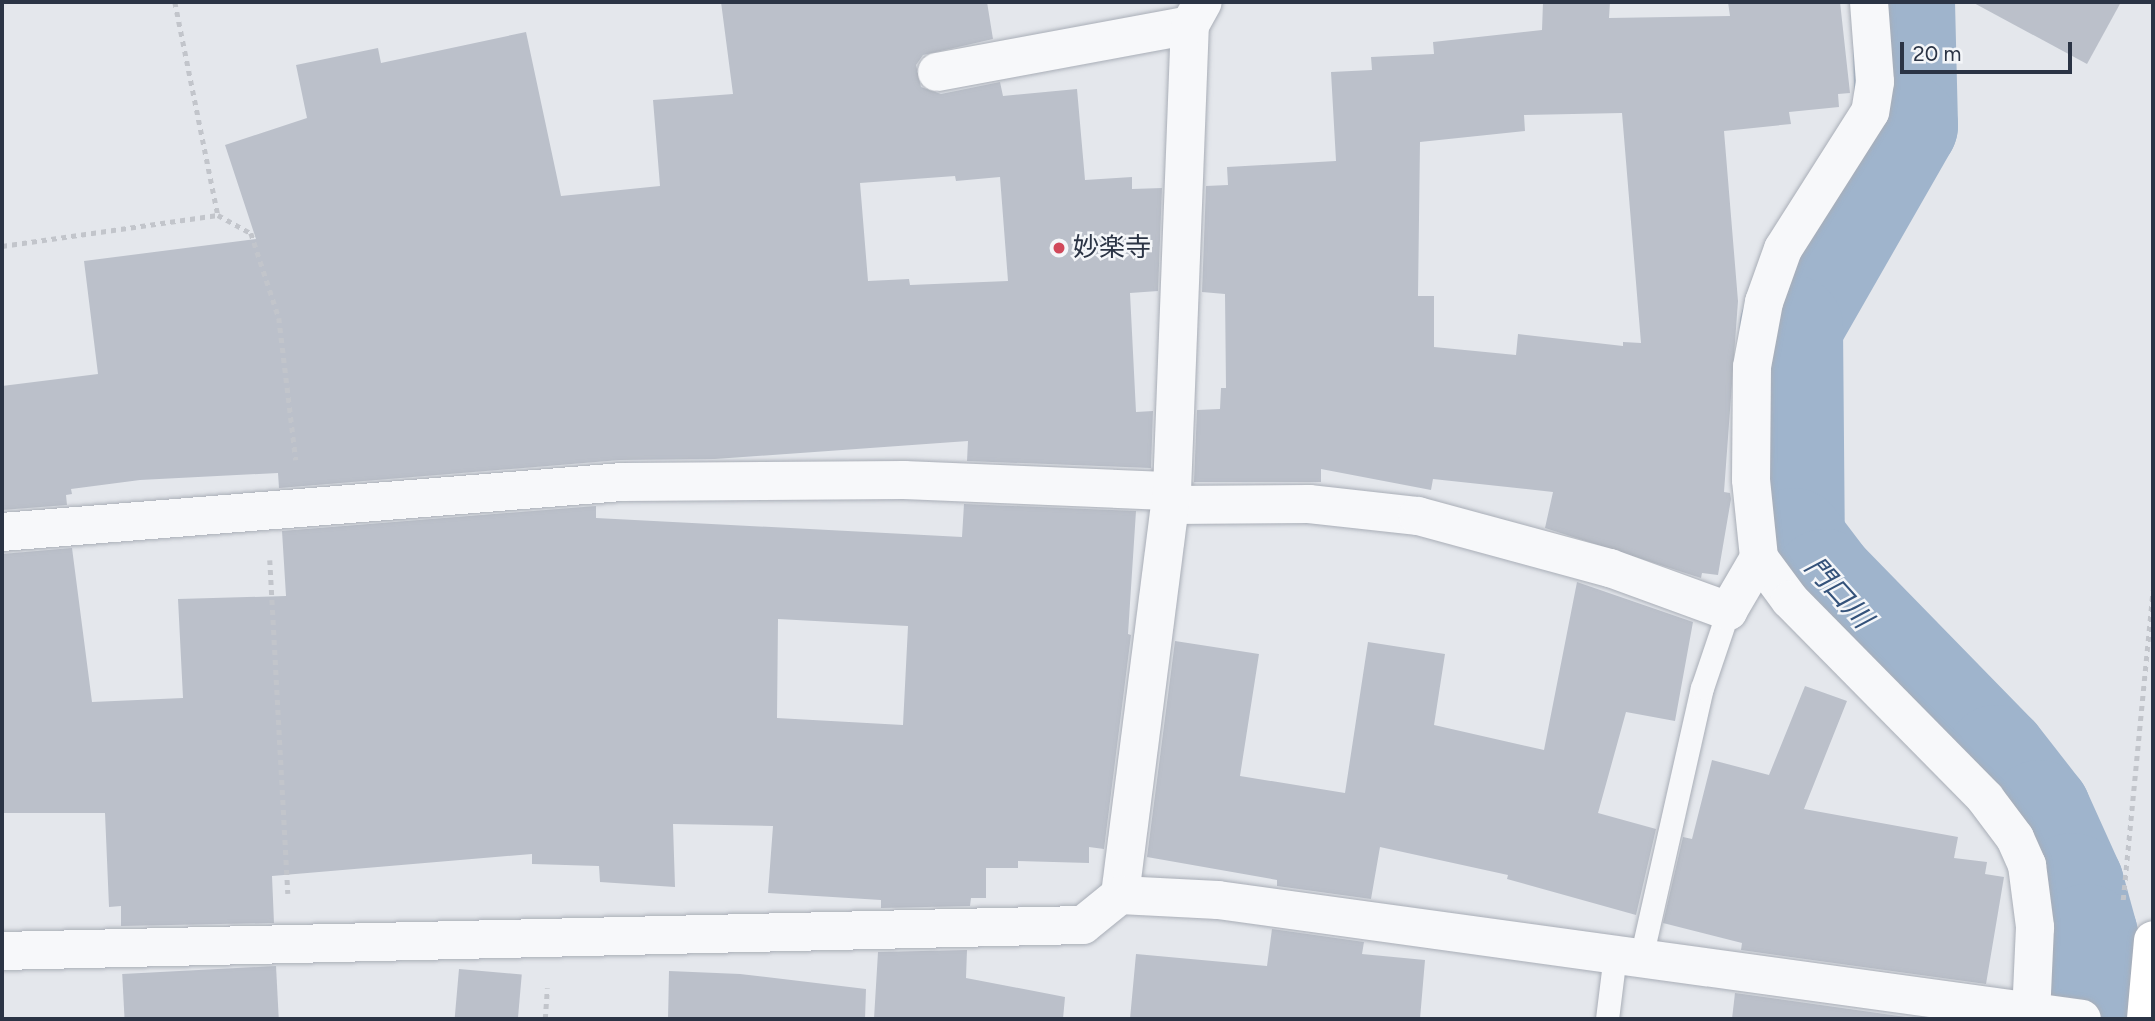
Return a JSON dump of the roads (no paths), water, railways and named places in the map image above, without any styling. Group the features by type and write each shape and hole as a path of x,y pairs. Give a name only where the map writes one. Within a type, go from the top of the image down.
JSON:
{"main road":[{"path":"2146,1019 2153,940"}],"street":[{"path":"2,951 1083,925 1120,895 1218,900 2053,1016 2035,927 2027,865 2015,838 1985,798 1790,600 1759,558 1751,480 1752,367 1764,302 1783,249 1870,112 1875,82 1868,2"},
{"path":"937,72 1197,13 1172,498 1120,895"},
{"path":"2,532 622,482 904,480 1172,498 1309,503 1418,516 1610,568 1728,611 1759,558"}],"lane":[{"path":"1607,1019 1628,956 1702,688 1728,611"}],"waterway":[{"name":"門口川","path":"1903,2 1906,125 1791,326 1793,539 1824,580 1996,756 2039,811 2072,884 2086,935 2087,1019"}],"place":[{"name":"妙楽寺","path":"1059,248"}]}
